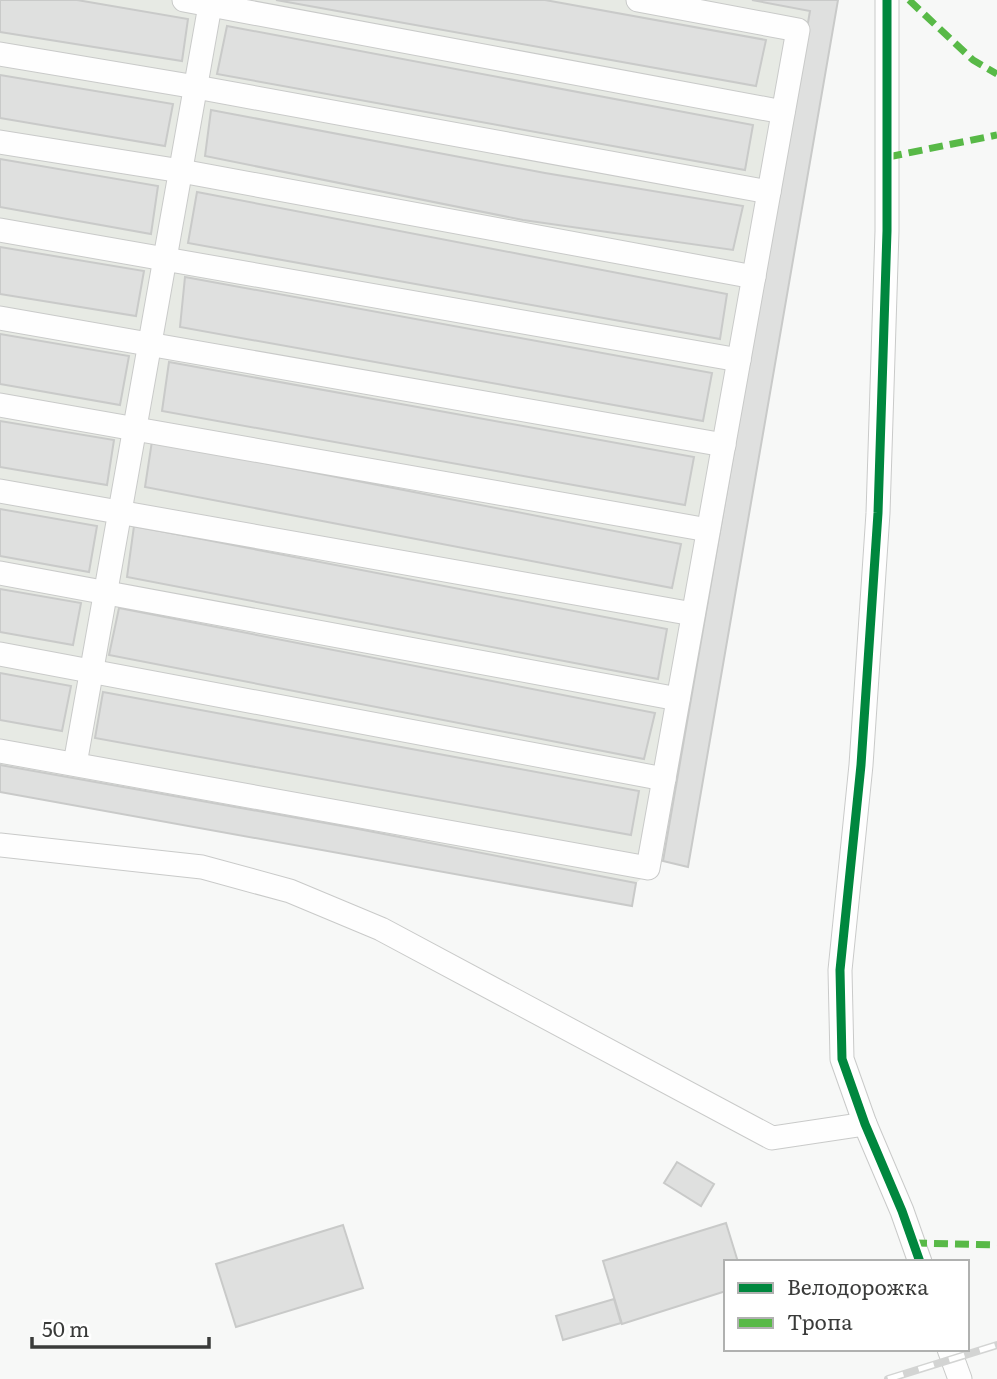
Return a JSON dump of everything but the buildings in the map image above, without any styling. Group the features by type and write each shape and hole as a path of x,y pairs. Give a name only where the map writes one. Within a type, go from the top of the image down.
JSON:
{"street":[{"path":"184,0 211,2 783,112"},
{"path":"0,751 648,868 798,30 638,0"},
{"path":"887,0 887,231 878,513 861,765 840,970 842,1059 864,1124 902,1211 919,1260"},
{"path":"75,764 211,2"},
{"path":"0,54 196,87 769,192"},
{"path":"0,142 181,171 754,277"},
{"path":"0,230 739,360"},
{"path":"0,318 723,445"},
{"path":"0,405 708,530"},
{"path":"0,491 693,614"},
{"path":"0,573 678,699"},
{"path":"0,654 664,779"},
{"path":"0,845 202,867 290,891 381,929 772,1138 864,1124"},
{"path":"950,1351 960,1379"}],"shaded area":[{"path":"0,0 838,0 688,867 663,861 636,883 632,906 0,792"}],"railway":[{"path":"888,1379 997,1345"}],"marked path":[{"path":"909,0 973,60 997,74"},
{"path":"888,157 997,135"},
{"path":"913,1243 997,1245"}],"cycle path":[{"path":"887,0 887,231 878,513 861,765 840,970 842,1059 919,1260"}]}
